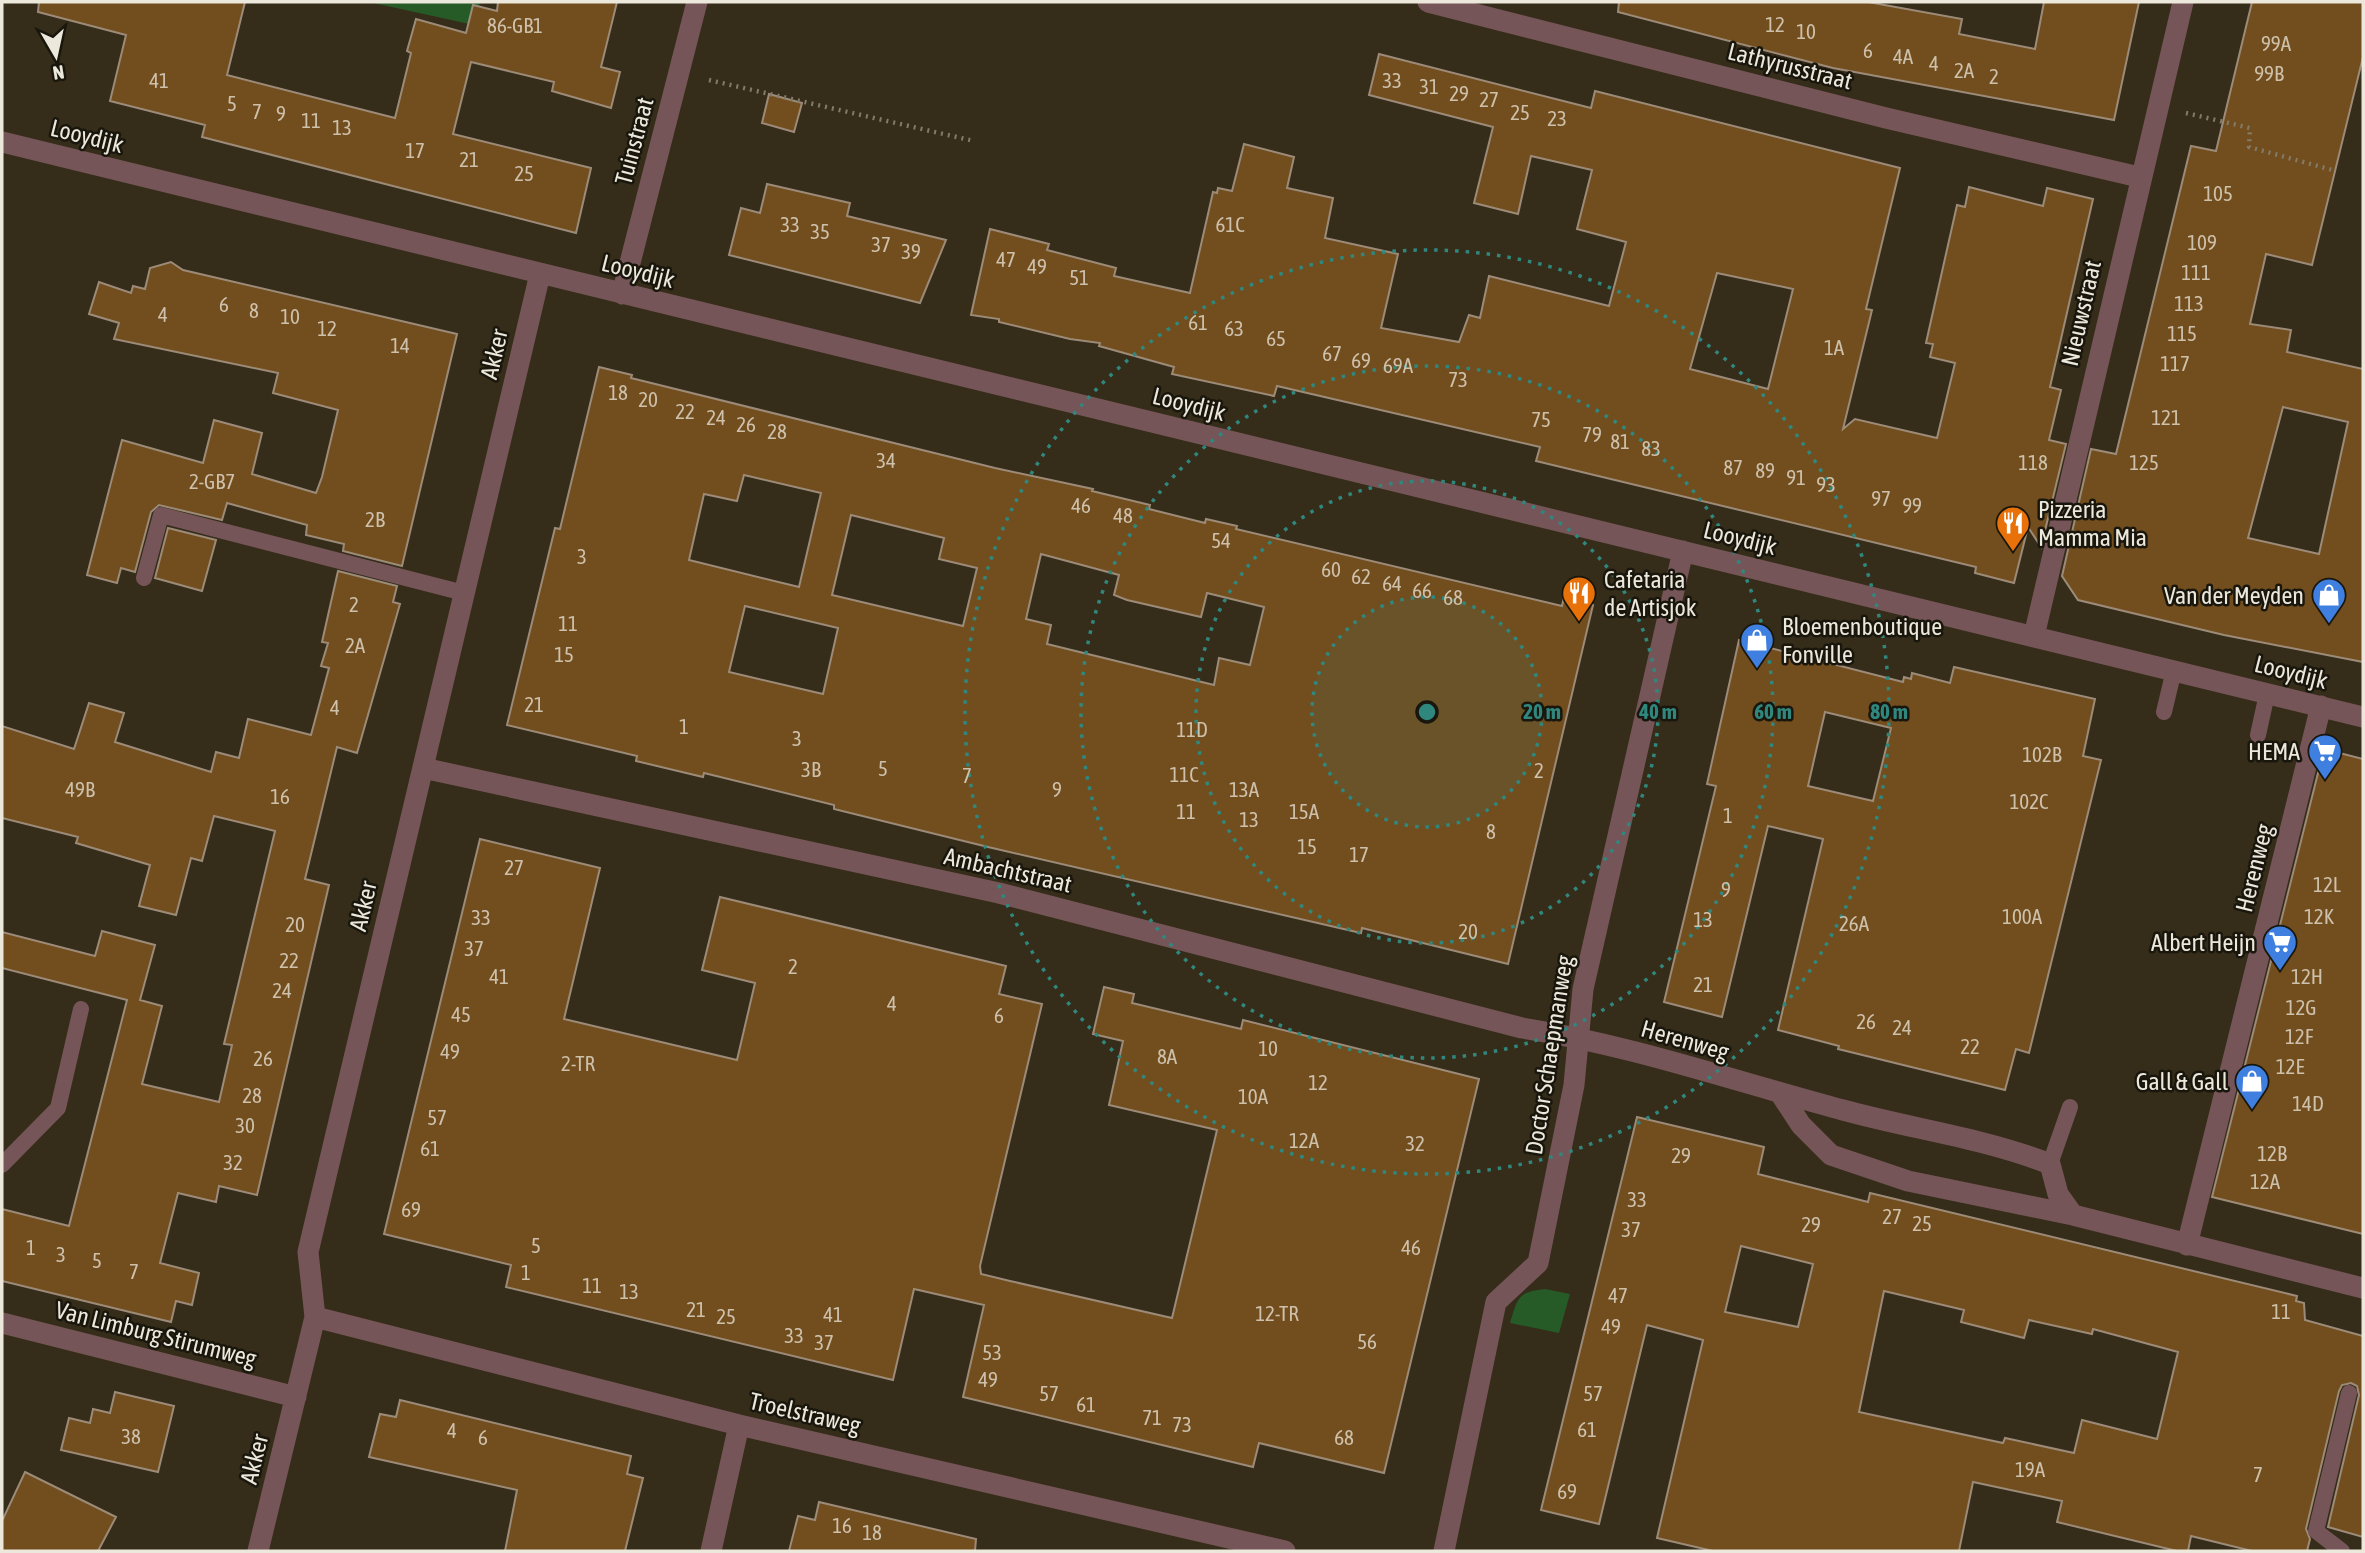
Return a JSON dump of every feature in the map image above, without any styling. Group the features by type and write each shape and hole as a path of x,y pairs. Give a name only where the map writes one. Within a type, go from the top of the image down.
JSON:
{"street":[{"name":"Tuinstraat","path":"622,294 697,2"},
{"name":"Lathyrusstraat","path":"1428,2 1886,118 2139,177"},
{"name":"Nieuwstraat","path":"2034,636 2139,177 2183,2"},
{"name":"Looydijk","path":"2,142 2363,717"},
{"name":"Akker","path":"258,1551 316,1317 309,1252 540,274"},
{"name":"Doctor Schaepmanweg","path":"1444,1551 1496,1302 1538,1263 1574,1085 1583,989 1683,551"},
{"name":"Herenweg","path":"2188,1245 2321,706"},
{"name":"Ambachtstraat","path":"423,768 999,893 1522,1028 1577,1036"},
{"name":"Herenweg","path":"1577,1036 1780,1093 2021,1153 2050,1164"},
{"path":"1780,1093 1801,1125 1831,1155 1908,1181 2073,1215 2363,1288"},
{"path":"2050,1164 2058,1194 2073,1215"},
{"name":"Troelstraweg","path":"316,1317 739,1425 1285,1551"},
{"name":"Van Limburg Stirumweg","path":"2,1323 296,1396"},
{"path":"711,1551 739,1425"}],"lane":[{"path":"144,578 161,514 464,593"},
{"path":"2164,712 2174,670"},
{"path":"2258,735 2267,694"},
{"path":"2,1166 58,1108 80,1009"},
{"path":"2050,1164 2070,1107"},
{"path":"2342,1551 2316,1531 2349,1393"}],"path":[{"path":"679,73 974,141"},
{"path":"2158,106 2250,128 2249,147 2336,171"}],"green space":[{"path":"369,2 480,2 474,25"},
{"path":"1545,1289 1570,1294 1559,1333 1510,1323 1520,1297"}],"building":[{"path":"39,2 245,2 227,75 395,118 411,53 407,51 416,19 466,33 473,5 497,11 498,2 617,2 601,67 620,72 611,108 552,91 554,82 471,62 453,134 591,168 576,233 202,137 205,125 110,101 126,35 38,12"},
{"path":"1619,2 1868,2 1962,19 1959,34 2035,49 2044,2 2139,2 2114,120 1833,68 1618,12"},
{"path":"2252,2 2363,2 2363,57 2312,265 2266,254 2250,324 2291,330 2287,352 2363,369 2363,662 2224,635 2078,600 2062,576 2091,449 2116,454 2191,146 2216,151","holes":["2283,407 2348,422 2319,554 2248,538"]},
{"path":"1379,54 1591,108 1595,91 1900,168 1866,309 1872,310 1843,429 1855,419 1937,438 1955,363 1930,357 1933,344 1926,343 1957,205 1965,207 1969,187 2043,206 2047,188 2093,199 2050,387 2061,390 2049,440 2066,444 2041,547 2028,527 2014,583 1975,573 1976,567 1536,461 1540,447 1277,386 1274,396 1172,374 1174,367 1099,346 1100,343 1070,339 999,322 999,319 971,315 990,229 1049,244 1047,250 1116,268 1114,276 1190,293 1213,192 1217,193 1218,188 1232,191 1244,144 1294,157 1287,188 1333,198 1325,238 1398,254 1381,328 1459,342 1469,315 1480,318 1489,276 1609,306 1626,242 1577,229 1592,170 1531,156 1518,214 1474,203 1493,127 1369,95","holes":["1717,273 1793,289 1768,389 1690,369"]},
{"path":"769,94 802,103 794,132 762,123"},
{"path":"767,184 850,203 847,216 946,240 920,303 729,255 741,208 760,213"},
{"path":"171,262 183,270 457,334 402,566 343,551 344,544 306,535 307,525 227,503 222,520 159,505 151,512 135,572 121,568 117,583 87,575 122,440 203,463 214,420 262,433 252,474 316,493 322,477 338,410 273,393 278,373 114,339 119,323 89,314 99,282 131,293 133,286 145,289 150,268"},
{"path":"599,367 632,375 631,378 995,468 1093,489 1092,491 1150,505 1149,509 1205,523 1206,519 1237,526 1236,529 1562,606 1564,597 1593,605 1508,964 1362,928 1361,933 988,847 704,773 703,777 636,761 637,756 507,725 555,528 560,529","holes":["744,475 821,493 799,587 689,560 704,494 737,501","851,515 944,538 939,559 977,568 963,626 832,595","1041,554 1119,575 1114,595 1127,600 1201,617 1207,593 1264,607 1250,665 1219,658 1214,685 1047,644 1051,625 1026,619","745,606 838,628 823,694 729,672"]},
{"path":"168,528 216,540 202,591 155,578"},
{"path":"338,571 397,586 393,602 400,604 357,753 337,747 305,879 329,885 257,1195 219,1186 216,1202 178,1193 160,1263 199,1273 192,1305 176,1301 171,1322 2,1281 2,1209 69,1226 127,1000 2,968 2,932 95,956 102,931 155,945 140,1000 162,1006 142,1084 219,1102 232,1045 224,1044 275,831 214,816 202,861 191,858 176,915 139,906 150,865 76,843 78,837 2,818 2,726 74,749 89,703 124,713 115,742 211,772 216,752 239,758 248,719 311,735 329,668 321,666 328,643 322,642"},
{"path":"1739,640 1903,682 1904,677 1911,679 1912,673 1950,683 1954,667 2095,699 2083,756 2101,760 2029,1053 2016,1049 2005,1090 1838,1049 1839,1046 1778,1030 1823,839 1768,826 1722,1017 1664,1002 1716,786 1707,784","holes":["1825,712 1891,728 1873,801 1808,786"]},
{"path":"2324,749 2363,759 2363,1234 2212,1197"},
{"path":"480,839 600,868 564,1019 737,1060 755,983 702,970 720,897 1006,966 999,994 1042,1004 980,1266 981,1274 1010,1281 1172,1318 1217,1130 1109,1105 1123,1041 1093,1034 1104,987 1134,994 1132,1003 1241,1029 1243,1020 1479,1079 1384,1473 1259,1443 1253,1467 963,1397 984,1305 914,1289 893,1380 506,1287 511,1265 384,1234"},
{"path":"1637,1117 1764,1147 1758,1174 1868,1202 1870,1193 2297,1296 2296,1301 2304,1303 2305,1320 2363,1336 2363,1537 2328,1527 2359,1395 2357,1386 2351,1383 2342,1385 2339,1391 2306,1529 2310,1539 2307,1551 2252,1551 2191,1536 2188,1551 2177,1551 2057,1522 2062,1501 1973,1482 1959,1551 1713,1551 1657,1538 1703,1340 1647,1325 1599,1524 1541,1510","holes":["1741,1246 1813,1264 1798,1327 1725,1312","1884,1291 1964,1310 1961,1322 2024,1338 2029,1320 2092,1334 2093,1329 2178,1352 2157,1439 2082,1420 2074,1453 2005,1438 2003,1443 1859,1412"]},
{"path":"115,1392 174,1406 158,1472 61,1450 69,1418 90,1423 93,1409 110,1413"},
{"path":"400,1400 631,1456 627,1474 643,1478 625,1551 505,1551 517,1490 369,1457 380,1414 396,1417"},
{"path":"25,1472 116,1517 98,1551 2,1551 2,1521"},
{"path":"819,1502 976,1539 975,1551 789,1551 798,1516 815,1520"}],"place":[{"name":"Pizzeria Mamma Mia","path":"2013,553"},
{"name":"Cafetaria de Artisjok","path":"1579,623"},
{"name":"Van der Meyden","path":"2329,625"},
{"name":"Bloemenboutique Fonville","path":"1757,670"},
{"name":"HEMA","path":"2325,781"},
{"name":"Albert Heijn","path":"2280,972"},
{"name":"Gall & Gall","path":"2252,1111"}]}
